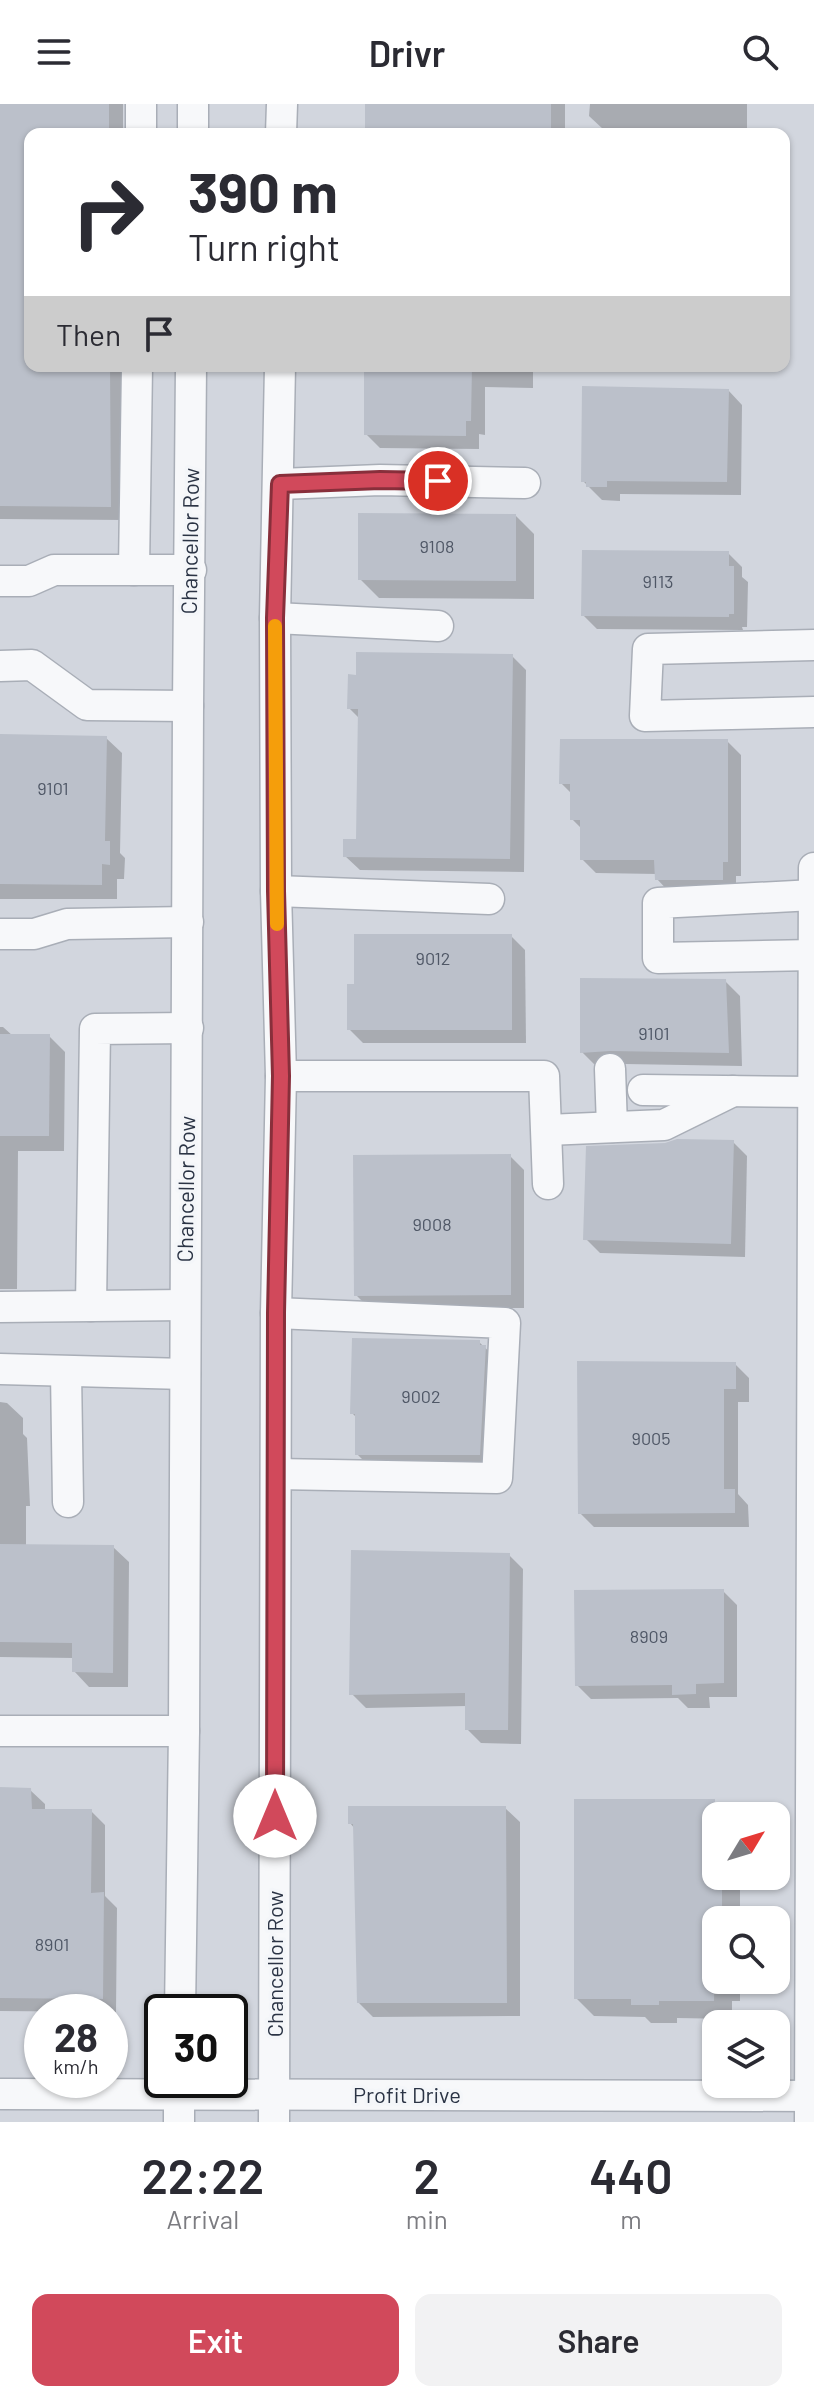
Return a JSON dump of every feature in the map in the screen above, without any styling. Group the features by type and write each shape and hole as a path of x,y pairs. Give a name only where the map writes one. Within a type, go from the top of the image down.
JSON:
{"street":[{"path":"141,104 141,128"},
{"path":"193,104 193,128"},
{"path":"281,128 282,104"},
{"path":"134,570 137,372"},
{"name":"Chancellor Row","path":"180,1994 191,372"},
{"name":"Chancellor Row","path":"274,2109 276,1313 281,1076 276,891 275,618 280,372"},
{"path":"280,484 380,480 525,483"},
{"path":"0,581 29,581 54,570 191,570"},
{"path":"275,618 438,626"},
{"path":"814,645 648,649 645,716 814,712"},
{"path":"0,666 32,665 87,705 188,706"},
{"path":"811,2105 814,868"},
{"path":"276,891 489,899"},
{"path":"814,895 658,903 658,958 814,955"},
{"path":"0,934 34,934 67,924 188,922"},
{"path":"91,1306 95,1029 188,1028"},
{"path":"610,1069 612,1127"},
{"path":"281,1076 544,1076 548,1184"},
{"path":"643,1090 813,1092"},
{"path":"547,1130 664,1125 733,1091"},
{"path":"0,1307 185,1305"},
{"path":"276,1313 505,1323 497,1478 276,1474"},
{"path":"0,1369 185,1374"},
{"path":"66,1372 68,1502"},
{"path":"0,1731 184,1731"},
{"name":"Profit Drive","path":"0,2094 144,2097"},
{"name":"Profit Drive","path":"179,2098 274,2109 811,2105"}],"shaded area":[{"path":"0,104 814,104 814,2122 0,2122"}],"building":[{"path":"0,104 109,104 109,128 24,128 24,372 110,372 111,507 0,506"},
{"path":"365,104 551,104 551,128 365,128"},
{"path":"364,372 472,372 471,421 466,421 466,436 364,435"},
{"path":"582,386 729,389 727,482 607,481 607,487 586,487 586,482 581,482"},
{"path":"358,513 516,514 516,581 358,580"},
{"path":"582,550 729,551 729,566 734,566 734,614 729,614 729,617 581,616"},
{"path":"356,652 513,654 510,859 343,857 343,839 356,839 358,709 347,709 348,674 356,675"},
{"path":"0,734 107,736 105,841 110,841 110,865 102,864 102,885 0,884"},
{"path":"560,739 728,739 728,862 723,862 723,880 655,880 654,860 580,860 580,820 570,820 570,784 559,784"},
{"path":"354,934 512,934 512,1030 347,1030 347,984 354,984"},
{"path":"580,978 726,979 729,1053 580,1053"},
{"path":"0,1034 50,1034 49,1136 0,1136"},
{"path":"677,1139 734,1140 731,1244 583,1240 586,1146 665,1143"},
{"path":"511,1154 511,1295 354,1296 353,1155"},
{"path":"352,1338 480,1340 480,1345 486,1345 480,1455 355,1455 355,1414 350,1414"},
{"path":"577,1361 736,1362 736,1389 724,1389 724,1489 735,1489 735,1513 578,1514"},
{"path":"0,1544 114,1545 113,1673 72,1672 72,1643 0,1642"},
{"path":"351,1550 510,1553 508,1730 465,1730 465,1693 349,1695"},
{"path":"724,1589 724,1683 696,1684 696,1694 672,1695 672,1685 575,1686 574,1590"},
{"path":"0,1787 31,1788 32,1809 92,1809 91,1893 104,1892 103,1994 24,1994 24,1998 0,1998"},
{"path":"574,1799 715,1799 715,1802 702,1802 702,1890 722,1890 722,1906 702,1906 702,1994 714,1994 714,2001 659,2001 659,2005 631,2005 631,1999 574,1999"},
{"path":"348,1806 506,1806 507,2003 357,2003 353,1824 348,1824"}],"slow traffic":[{"path":"275,626 277,924"}],"route":[{"path":"275,1816 276,1313 281,1076 276,891 275,618 280,484 438,481"}]}
